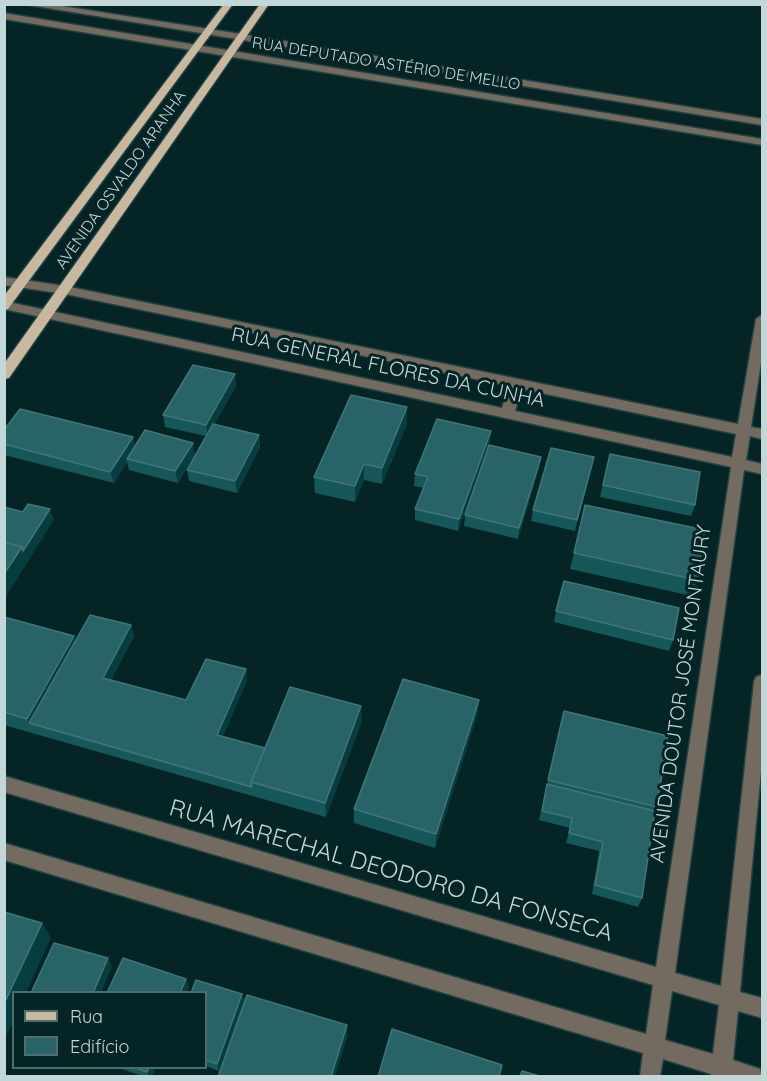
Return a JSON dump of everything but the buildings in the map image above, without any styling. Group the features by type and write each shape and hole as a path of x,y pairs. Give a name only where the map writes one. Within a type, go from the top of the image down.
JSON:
{"main road":[{"name":"AVENIDA OSVALDO ARANHA","path":"5,305 229,4"},
{"name":"AVENIDA OSVALDO ARANHA","path":"4,375 50,313 265,4"}],"street":[{"name":"RUA DEPUTADO ASTÉRIO DE MELLO","path":"27,4 762,123"},
{"name":"RUA DEPUTADO ASTÉRIO DE MELLO","path":"4,16 762,142"},
{"path":"421,85 430,68"},
{"name":"RUA GENERAL FLORES DA CUNHA","path":"4,281 65,290 762,434"},
{"name":"RUA GENERAL FLORES DA CUNHA","path":"5,305 762,469"},
{"name":"AVENIDA DOUTOR JOSÉ MONTAURY","path":"650,1077 662,978 738,465 762,319"},
{"path":"507,414 517,383"},
{"path":"722,1072 762,682"},
{"name":"RUA MARECHAL DEODORO DA FONSECA","path":"4,784 762,1008"},
{"path":"4,851 654,1046 722,1072 753,1077"}]}
